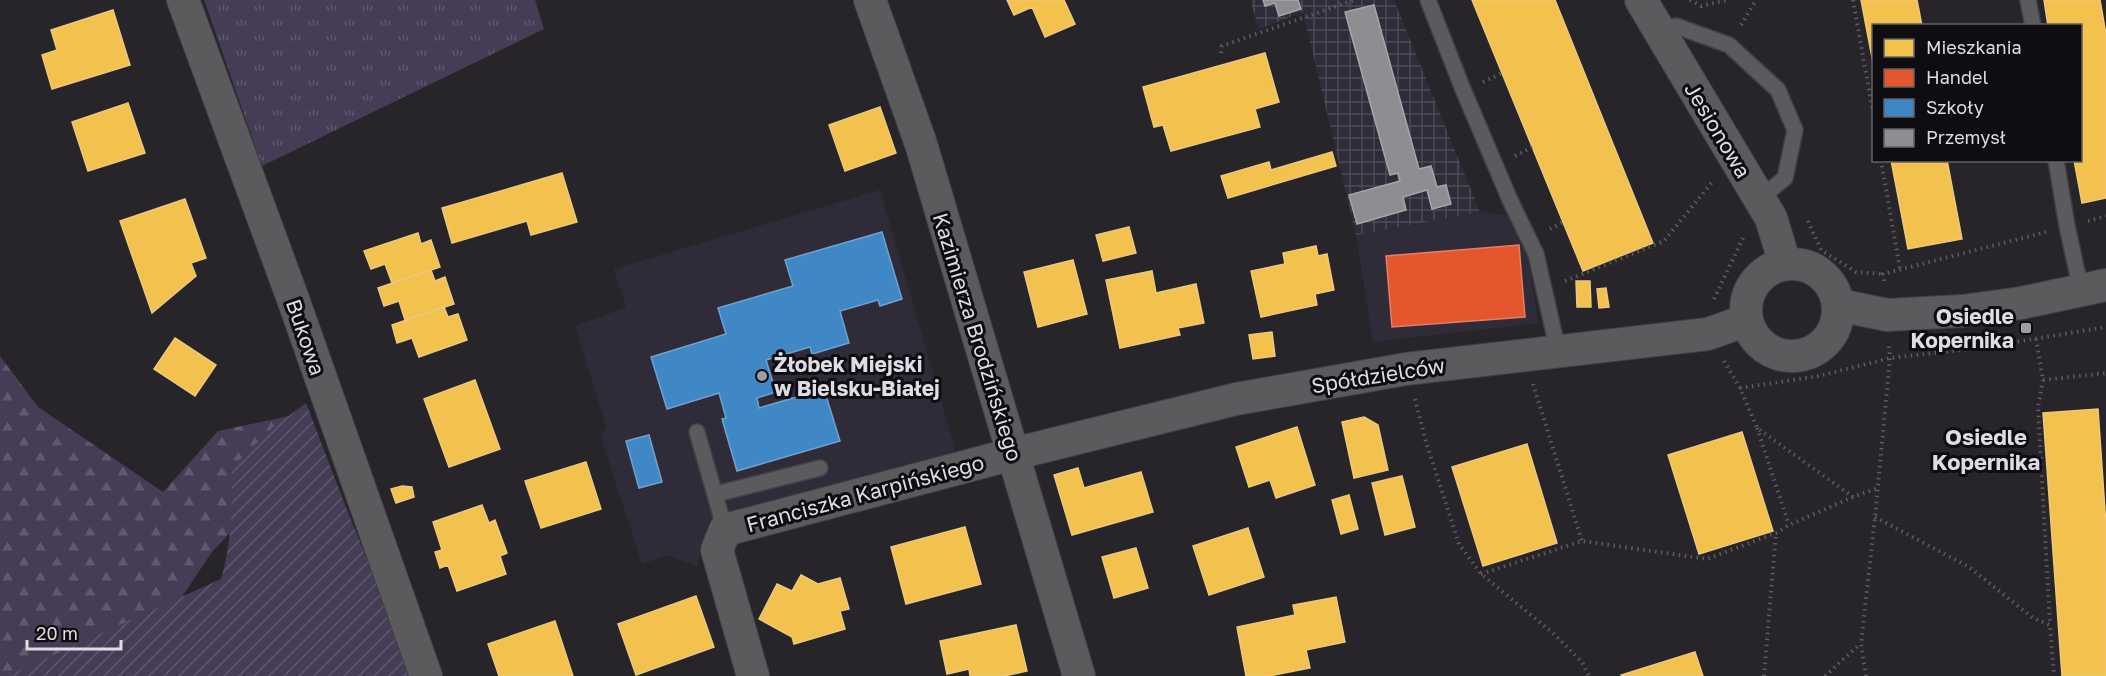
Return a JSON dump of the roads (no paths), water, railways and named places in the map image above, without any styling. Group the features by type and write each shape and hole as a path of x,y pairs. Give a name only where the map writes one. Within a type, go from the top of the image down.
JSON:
{"street":[{"name":"Bukowa","path":"183,0 293,298 426,676"},
{"name":"Kazimierza Brodzińskiego","path":"870,0 921,144 1079,676"},
{"name":"Jesionowa","path":"1641,0 1765,208 1785,264"},
{"path":"1785,264 1800,264 1814,269 1835,290 1839,305 1838,321 1832,335 1821,346 1807,354 1792,356 1776,354 1763,346 1752,334 1747,320 1746,305 1750,290 1765,273 1785,264"},
{"path":"1839,305 1887,315 1962,311 2021,303 2093,287"},
{"name":"Spółdzielców","path":"1013,454 1236,399 1406,369 1708,334 1747,320"},
{"name":"Franciszka Karpińskiego","path":"753,676 717,550 725,530 1013,454"}],"lane":[{"path":"1428,0 1506,190 1536,254 1558,351"},
{"path":"2028,0 2033,24"},
{"path":"1659,30 1676,26 1728,45 1778,90 1795,130 1785,178 1765,208"},
{"path":"2056,162 2067,226 2093,287"},
{"path":"697,432 725,530"},
{"path":"716,495 820,468"}],"place":[{"name":"Osiedle Kopernika","path":"2026,328"},
{"name":"Żłobek Miejski w Bielsku-Białej","path":"762,376"}],"district":[{"name":"Osiedle Kopernika","path":"1986,449"}]}
